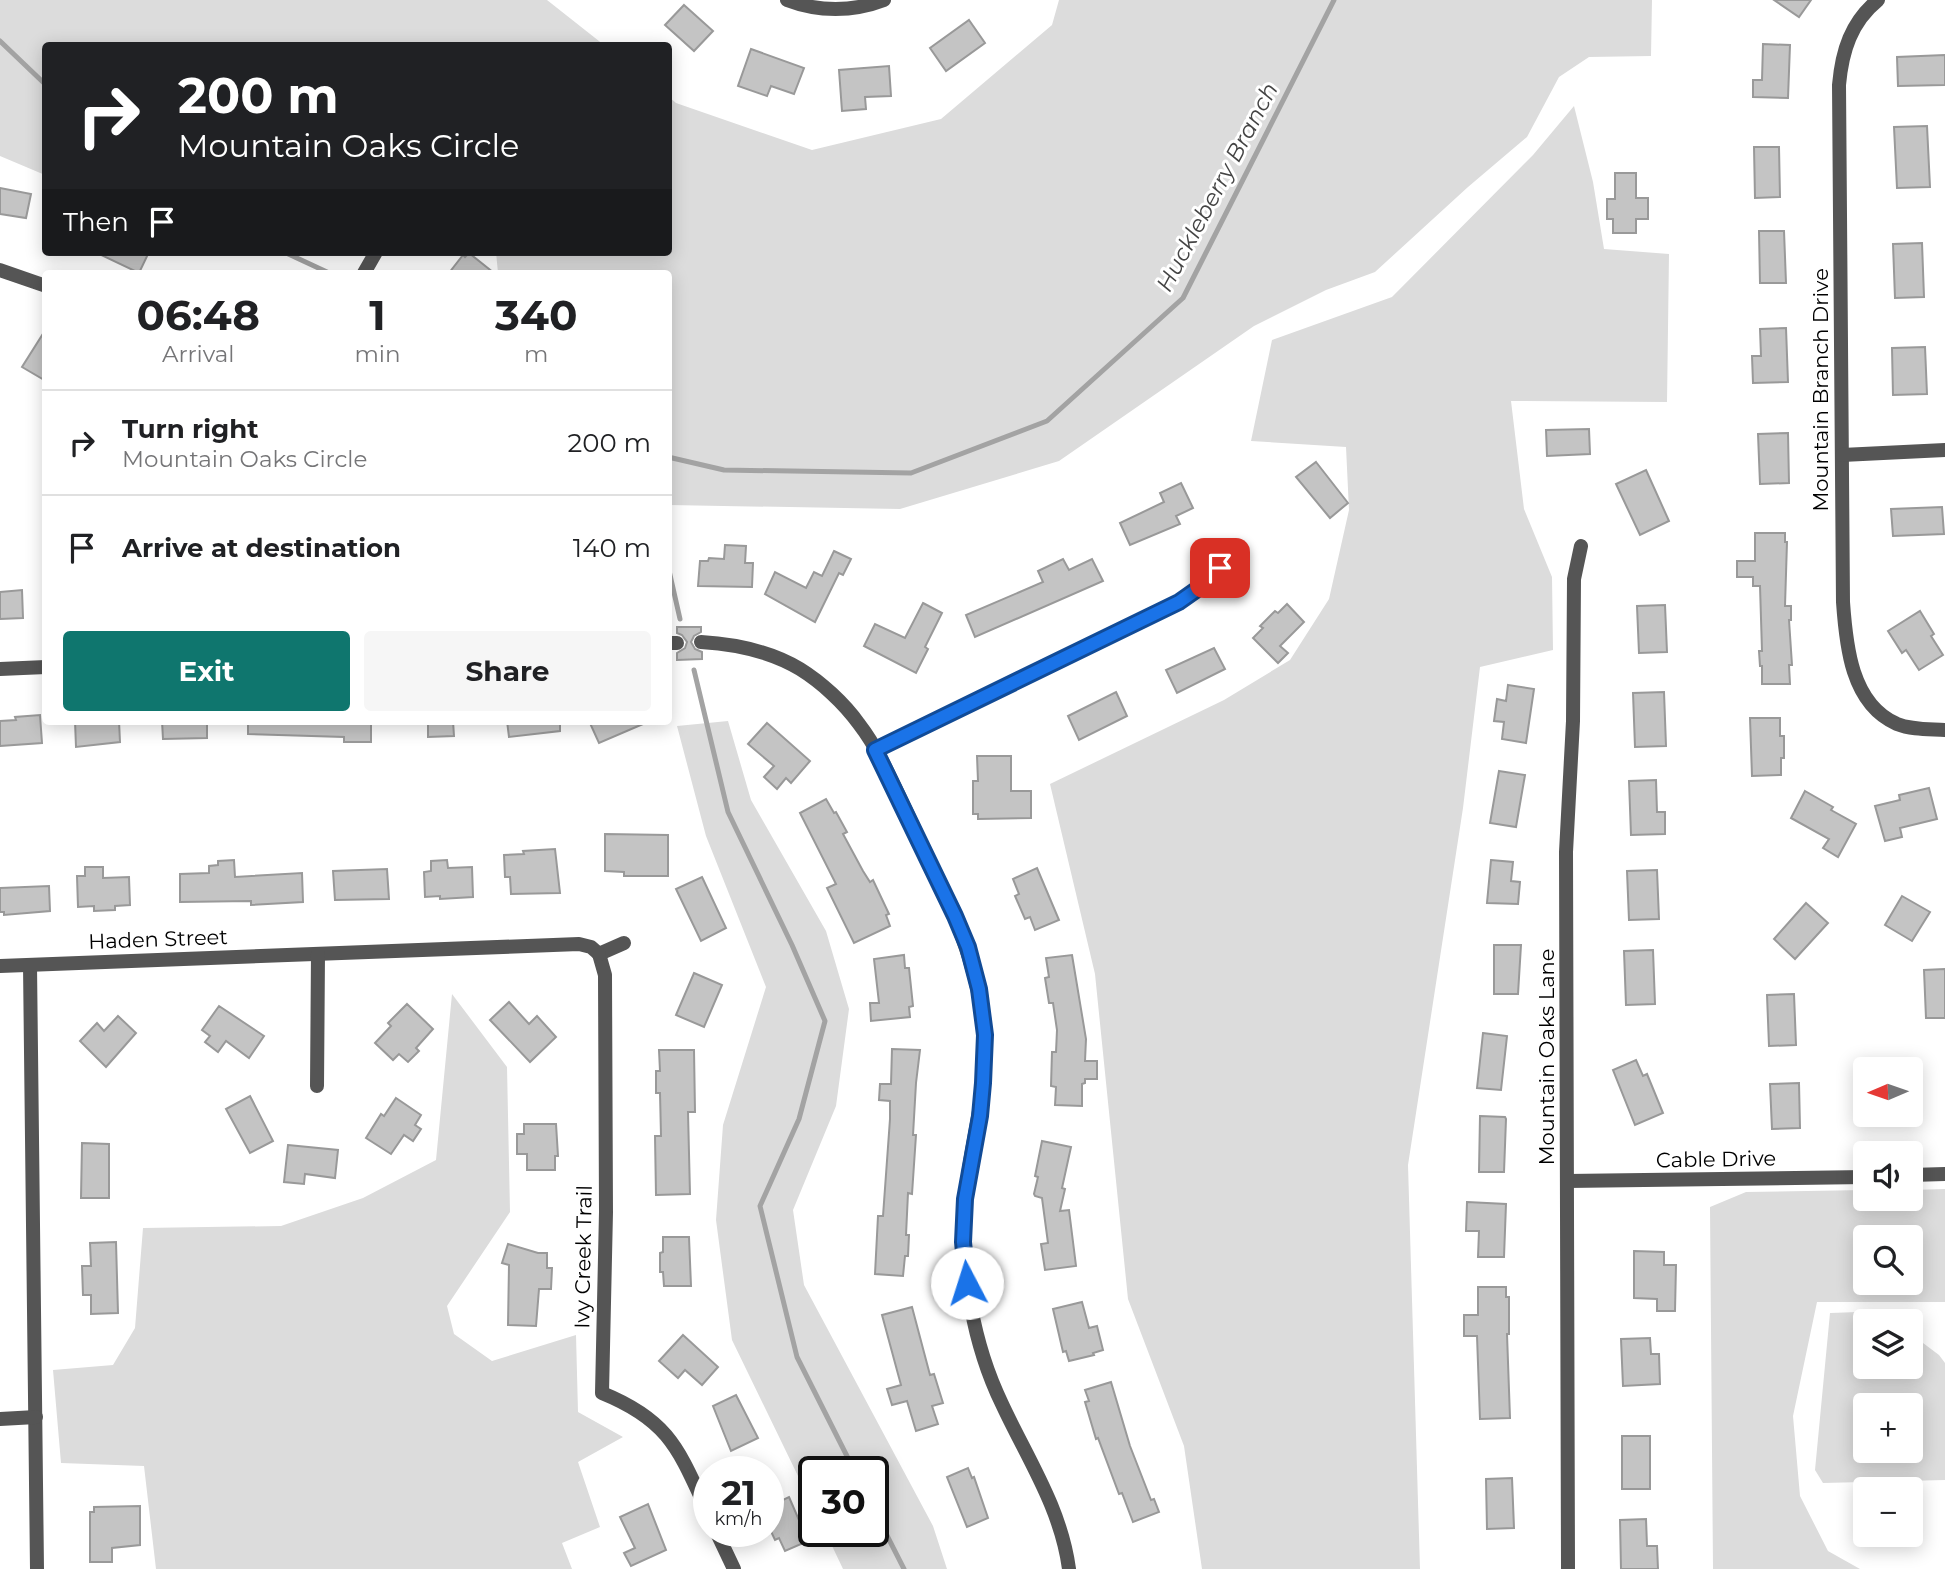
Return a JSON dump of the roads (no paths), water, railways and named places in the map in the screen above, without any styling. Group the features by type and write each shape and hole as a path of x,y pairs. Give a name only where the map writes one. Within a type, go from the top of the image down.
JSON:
{"street":[{"path":"786,0 814,8 835,10 884,0"},
{"name":"Mountain Branch Drive","path":"1878,0 1862,15 1844,47 1839,85 1845,639 1852,664 1868,701 1880,713 1896,724 1945,730"},
{"path":"0,270 42,285"},
{"path":"1842,455 1945,450"},
{"name":"Mountain Oaks Lane","path":"1568,1569 1566,852 1573,721 1574,579 1581,546"},
{"path":"875,750 1179,602 1206,583 1220,568"},
{"path":"701,642 749,648 799,669 836,698 860,724 875,750 968,947 979,989 985,1035 980,1116 965,1199 963,1242 967,1283 980,1349 990,1377 1043,1483 1057,1520 1069,1569"},
{"path":"0,669 42,667"},
{"path":"599,954 624,943"},
{"name":"Haden Street","path":"0,966 579,944 591,947 599,954"},
{"path":"317,1086 318,954"},
{"name":"Ivy Creek Trail","path":"599,954 605,975 606,1212 602,1393 630,1404 657,1424 679,1451 693,1481"},
{"path":"30,965 37,1569"},
{"path":"1923,1175 1945,1174"},
{"name":"Cable Drive","path":"1567,1181 1853,1177"},
{"path":"0,1419 36,1417"},
{"path":"724,1547 734,1569"}],"waterway":[{"name":"Huckleberry Branch","path":"672,458 724,470 911,473 1047,421 1183,298 1334,0"},
{"name":"Huckleberry Branch","path":"0,41 42,81"},
{"name":"Huckleberry Branch","path":"293,256 323,270"},
{"name":"Huckleberry Branch","path":"672,584 680,619"},
{"name":"Huckleberry Branch","path":"694,670 728,812 825,1021 799,1119 760,1206 797,1357 847,1456"},
{"name":"Huckleberry Branch","path":"889,1539 904,1569"}]}
